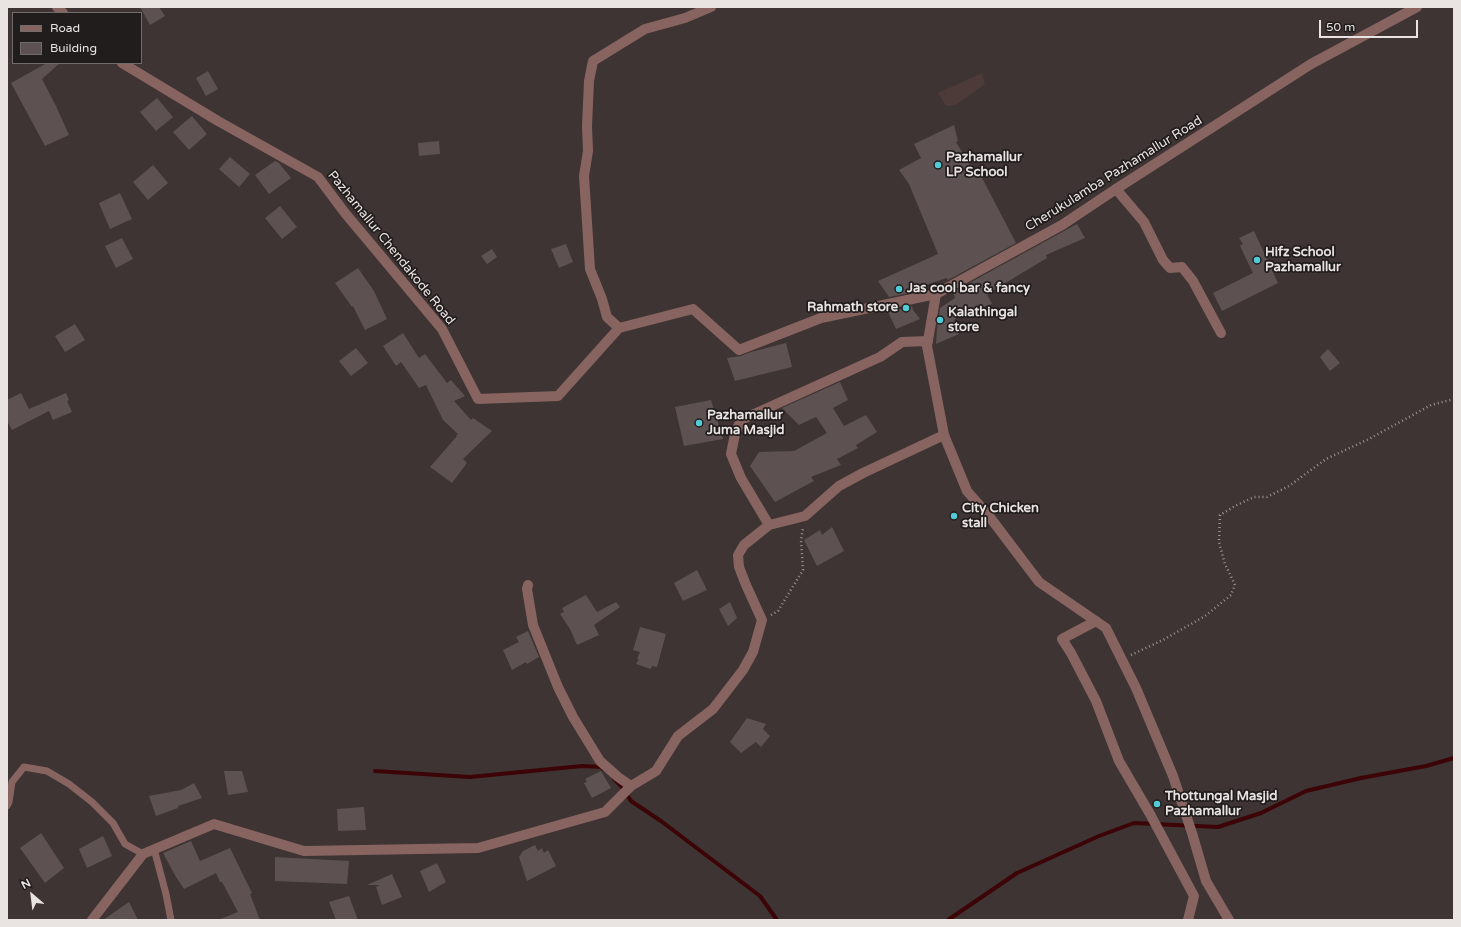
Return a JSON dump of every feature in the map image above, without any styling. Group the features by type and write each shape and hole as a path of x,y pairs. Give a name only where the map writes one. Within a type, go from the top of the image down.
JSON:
{"street":[{"path":"711,7 685,18 645,29 593,62 589,81 587,126 588,151 584,176 590,269 602,299 607,317 619,328 693,309 739,350 821,318 936,294 927,346 944,435 967,491 989,516 1039,582 1106,628 1136,688 1173,776 1206,881 1229,920"},
{"name":"Cherukulamba Pazhamallur Road","path":"936,294 1062,226 1116,189 1312,64 1417,7"},
{"name":"Pazhamallur Chendakode Road","path":"124,64 218,121 318,177 345,213 442,329 478,399 558,396 619,328"},
{"path":"1116,189 1144,222 1163,260 1170,268 1182,267 1193,281 1221,334"},
{"path":"769,525 741,478 730,454 735,434 741,420 880,357 902,342 928,341"},
{"path":"92,920 142,854 214,824 304,850 478,848 605,812 631,787 656,771 678,736 712,710 743,670 753,652 762,620 739,567 738,555 744,545 769,525 805,516 839,486 902,454 944,435"},
{"path":"528,585 527,590 533,625 558,687 573,717 600,761 631,787"},
{"path":"1096,621 1062,639 1096,701 1119,761 1194,896 1188,920"}],"lane":[{"path":"7,806 12,782 24,767 47,771 69,784 92,802 113,823 125,844 142,854"},
{"path":"154,849 171,920"}],"path":[{"path":"1121,660 1163,640 1205,616 1231,596 1235,585 1225,564 1219,542 1220,515 1254,497 1267,497 1289,486 1326,459 1369,439 1431,404 1454,399"},
{"path":"762,620 778,611 803,570 801,540 805,516"}],"shaded area":[{"path":"982,73 985,84 956,105 946,106 938,93"}],"building":[{"path":"140,7 159,7 165,16 150,25"},
{"path":"45,64 59,64 42,79 69,135 45,146 11,83"},
{"path":"208,71 218,89 206,96 196,78"},
{"path":"157,98 173,117 156,131 140,112"},
{"path":"192,116 207,134 189,150 173,132"},
{"path":"954,125 958,141 956,142 976,176 980,174 1016,243 948,280 947,278 910,290 910,293 889,297 878,281 938,254 909,184 899,170 921,158 914,144"},
{"path":"439,141 440,154 419,156 418,143"},
{"path":"230,157 250,174 239,187 219,169"},
{"path":"275,161 279,163 291,178 269,194 255,175"},
{"path":"153,165 168,183 148,200 133,182"},
{"path":"120,193 132,219 110,229 99,203"},
{"path":"280,206 297,227 282,239 265,218"},
{"path":"1077,224 1085,238 1046,255 1047,258 987,294 992,304 955,317 956,319 954,320 959,334 936,344 940,308 955,298 953,292"},
{"name":"Hifz School Pazhamallur","path":"1254,231 1278,283 1222,311 1213,293 1253,273 1240,246 1243,244 1239,238"},
{"path":"122,238 133,259 116,268 105,246"},
{"path":"566,244 573,262 559,268 551,249"},
{"path":"492,249 497,257 487,264 481,256"},
{"path":"358,268 374,291 387,319 365,330 353,306 352,307 335,283"},
{"path":"912,306 913,310 920,319 896,329 888,312"},
{"path":"75,324 85,340 65,352 55,336"},
{"path":"403,333 419,358 425,354 447,383 451,380 465,396 454,401 471,420 473,418 492,431 463,459 467,463 452,483 430,467 458,434 443,420 426,385 419,388 401,362 396,366 383,346"},
{"path":"786,343 792,367 735,381 727,358 741,356"},
{"path":"356,348 368,363 351,376 339,361"},
{"path":"1328,349 1340,363 1330,371 1320,357"},
{"path":"840,382 848,400 833,408 844,426 866,415 877,432 856,445 858,448 837,459 841,465 811,477 814,481 775,502 750,466 759,452 794,451 827,433 816,417 799,425 782,408"},
{"path":"21,393 29,409 66,393 69,400 67,401 72,412 53,420 49,411 12,430 7,421 7,400"},
{"name":"Pazhamallur Juma Masjid","path":"711,400 723,439 684,446 675,407"},
{"path":"832,527 844,551 817,566 804,540 820,530 822,535"},
{"path":"697,570 707,590 683,601 674,583"},
{"path":"586,595 597,612 616,602 620,607 594,625 599,635 577,645 570,629 560,614 564,612 562,608"},
{"path":"730,602 737,618 728,626 719,609"},
{"path":"640,627 666,634 657,667 652,666 651,669 636,664 639,659 637,659 640,652 633,650"},
{"path":"528,631 539,657 512,670 503,650 519,642 516,637"},
{"path":"747,718 766,724 763,729 770,736 761,747 756,742 741,753 730,742"},
{"path":"224,771 242,771 248,792 228,795"},
{"path":"601,771 611,788 592,798 584,783 587,782 585,779"},
{"path":"194,783 202,798 178,806 178,808 156,816 149,796 181,790"},
{"path":"364,807 366,830 338,831 337,809"},
{"path":"41,833 64,868 45,883 20,848"},
{"path":"103,836 112,856 87,868 79,849"},
{"path":"191,841 200,861 230,848 252,893 250,894 260,920 218,920 238,912 216,873 184,889 163,853"},
{"path":"535,845 538,851 542,848 544,853 548,850 556,866 527,881 519,857 523,851"},
{"path":"275,857 349,861 347,884 275,881"},
{"path":"437,863 446,882 429,892 420,871"},
{"path":"392,874 402,897 382,905 376,887 380,885 367,885"},
{"path":"349,896 358,920 336,920 329,902"},
{"path":"129,902 138,920 103,920"}],"waterway":[{"path":"948,920 1017,873 1099,836 1134,823 1218,827 1261,813 1306,791 1361,778 1426,766 1454,758"},
{"path":"375,771 470,777 582,766 602,767 603,769"},
{"path":"614,779 621,786 631,801 661,821 760,896 777,920"}],"place":[{"name":"Pazhamallur LP School","path":"938,165"},
{"name":"Hifz School Pazhamallur","path":"1257,260"},
{"name":"Jas cool bar & fancy","path":"899,289"},
{"name":"Rahmath store","path":"906,308"},
{"name":"Kalathingal store","path":"940,320"},
{"name":"Pazhamallur Juma Masjid","path":"699,423"},
{"name":"City Chicken stall","path":"954,516"},
{"name":"Thottungal Masjid Pazhamallur","path":"1157,804"}]}
